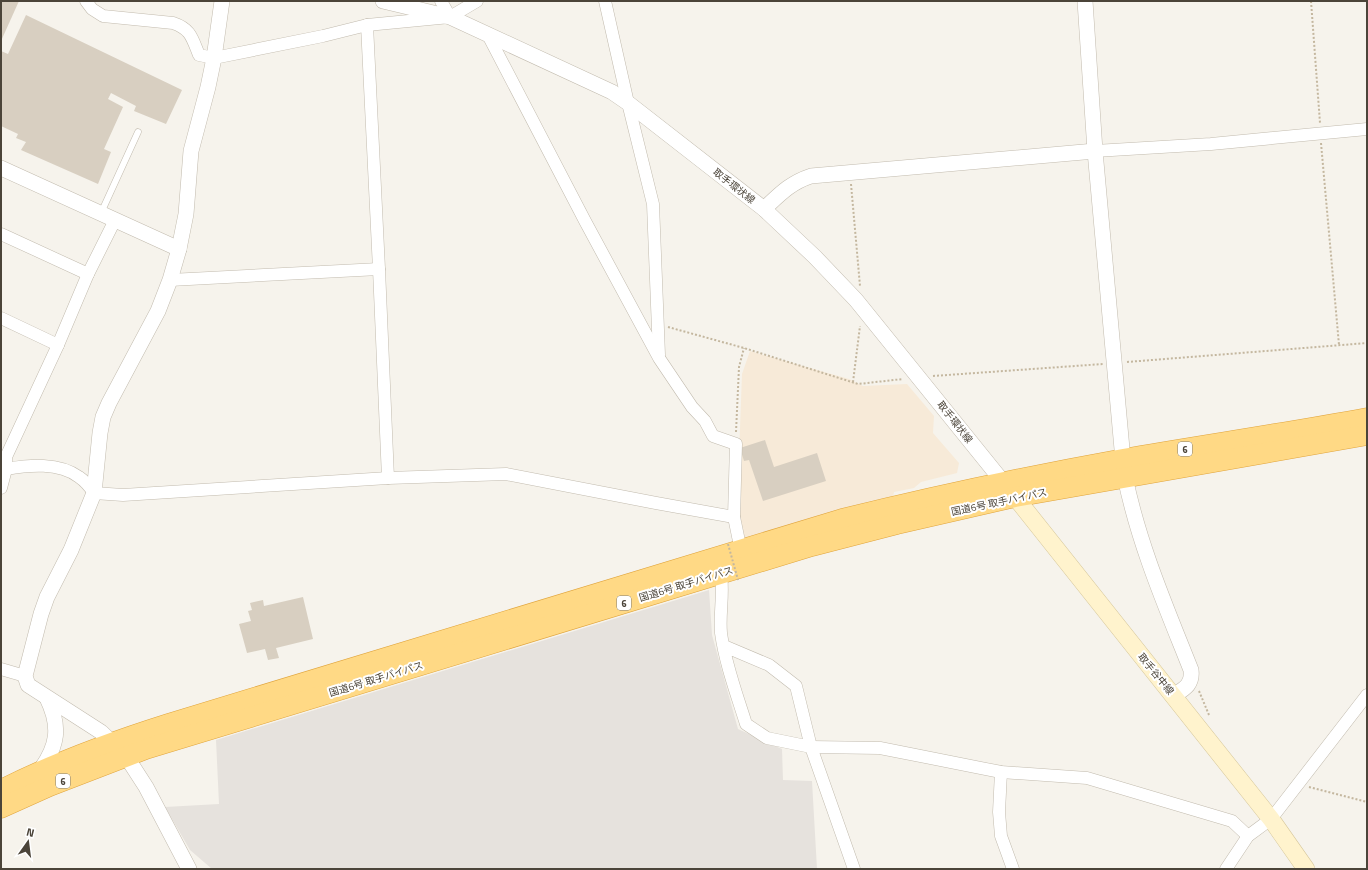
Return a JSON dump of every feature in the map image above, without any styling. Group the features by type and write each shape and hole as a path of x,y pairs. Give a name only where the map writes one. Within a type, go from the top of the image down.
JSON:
{"highway":[{"name":"国道6号 取手バイパス","path":"1,790 39,772 120,749 229,723 769,547 812,546 897,524 1009,490 1367,418"},
{"name":"国道6号 取手バイパス","path":"1124,468 1367,435"},
{"name":"国道6号 取手バイパス","path":"729,561 769,547"},
{"name":"国道6号 取手バイパス","path":"1,808 50,786 120,749"}],"main road":[{"name":"取手谷中線","path":"1009,490 1271,819 1306,869"}],"street":[{"path":"86,1 92,9 103,16 173,23 184,27 192,38 199,55 214,58 323,36 367,25 450,17 477,1"},
{"path":"190,869 146,787 120,749 101,732 28,685 25,676 41,614 47,597 71,550 94,493 103,417 158,312 170,280 179,249 186,214 191,151 214,58 222,1"},
{"name":"取手環状線","path":"383,1 450,17 612,92 764,209 815,257 862,308 1009,490"},
{"path":"441,1 450,17"},
{"path":"606,1 628,103 653,204 659,358"},
{"path":"1085,1 1095,151 1124,468 1133,512 1150,567 1191,670 1191,678 1187,687 1173,696"},
{"path":"367,25 388,478"},
{"path":"488,35 585,221 659,358 713,436 736,444 734,517 721,632 746,724 767,738 811,747 880,748 1001,772 1087,778 1232,821 1248,836"},
{"path":"764,209 787,188 798,181 811,176 1095,151 1210,144 1367,129"},
{"path":"1,168 179,249"},
{"path":"1,488 3,467 6,457 58,345 88,274 115,220"},
{"path":"1,234 88,274"},
{"path":"170,280 379,269"},
{"path":"1,318 58,345"},
{"path":"3,467 44,466 66,470 79,476 94,493 123,496 388,478 506,474 734,517"},
{"path":"724,646 768,665 796,686 811,747 854,869"},
{"path":"1,669 25,676"},
{"path":"1226,869 1248,836 1271,819 1367,695"},
{"path":"39,772 50,755 55,736 56,726 54,712 47,698"},
{"path":"1001,772 999,812 1001,836 1013,869"}],"lane":[{"path":"101,213 138,132"}],"path":[{"path":"1311,1 1320,134 1338,346"},
{"path":"850,173 862,308 853,382"},
{"path":"658,324 744,348 858,384 919,377 1114,364 1367,343"},
{"path":"736,444 739,367 744,348"},
{"path":"1191,678 1196,685 1209,716"},
{"path":"1298,784 1367,802"}],"shaded area":[{"path":"750,351 849,379 863,386 907,384 934,416 933,433 959,463 957,473 921,482 914,488 894,492 893,497 870,501 743,539 737,510 742,374"},
{"path":"709,590 712,635 738,729 782,749 783,780 812,781 817,869 212,869 190,850 165,807 219,804 216,740"}],"building":[{"path":"1,1 19,1 1,41"},
{"path":"26,15 182,90 166,124 134,111 136,106 111,93 108,99 123,107 104,149 111,152 98,184 21,150 26,142 16,138 18,134 1,126 1,51 8,54"},
{"path":"765,440 774,467 817,453 826,481 763,501 749,460 744,461 740,448"},
{"path":"303,597 313,639 276,648 279,658 268,660 265,649 247,653 239,624 251,621 248,611 252,610 250,603 263,600 264,606"}]}
